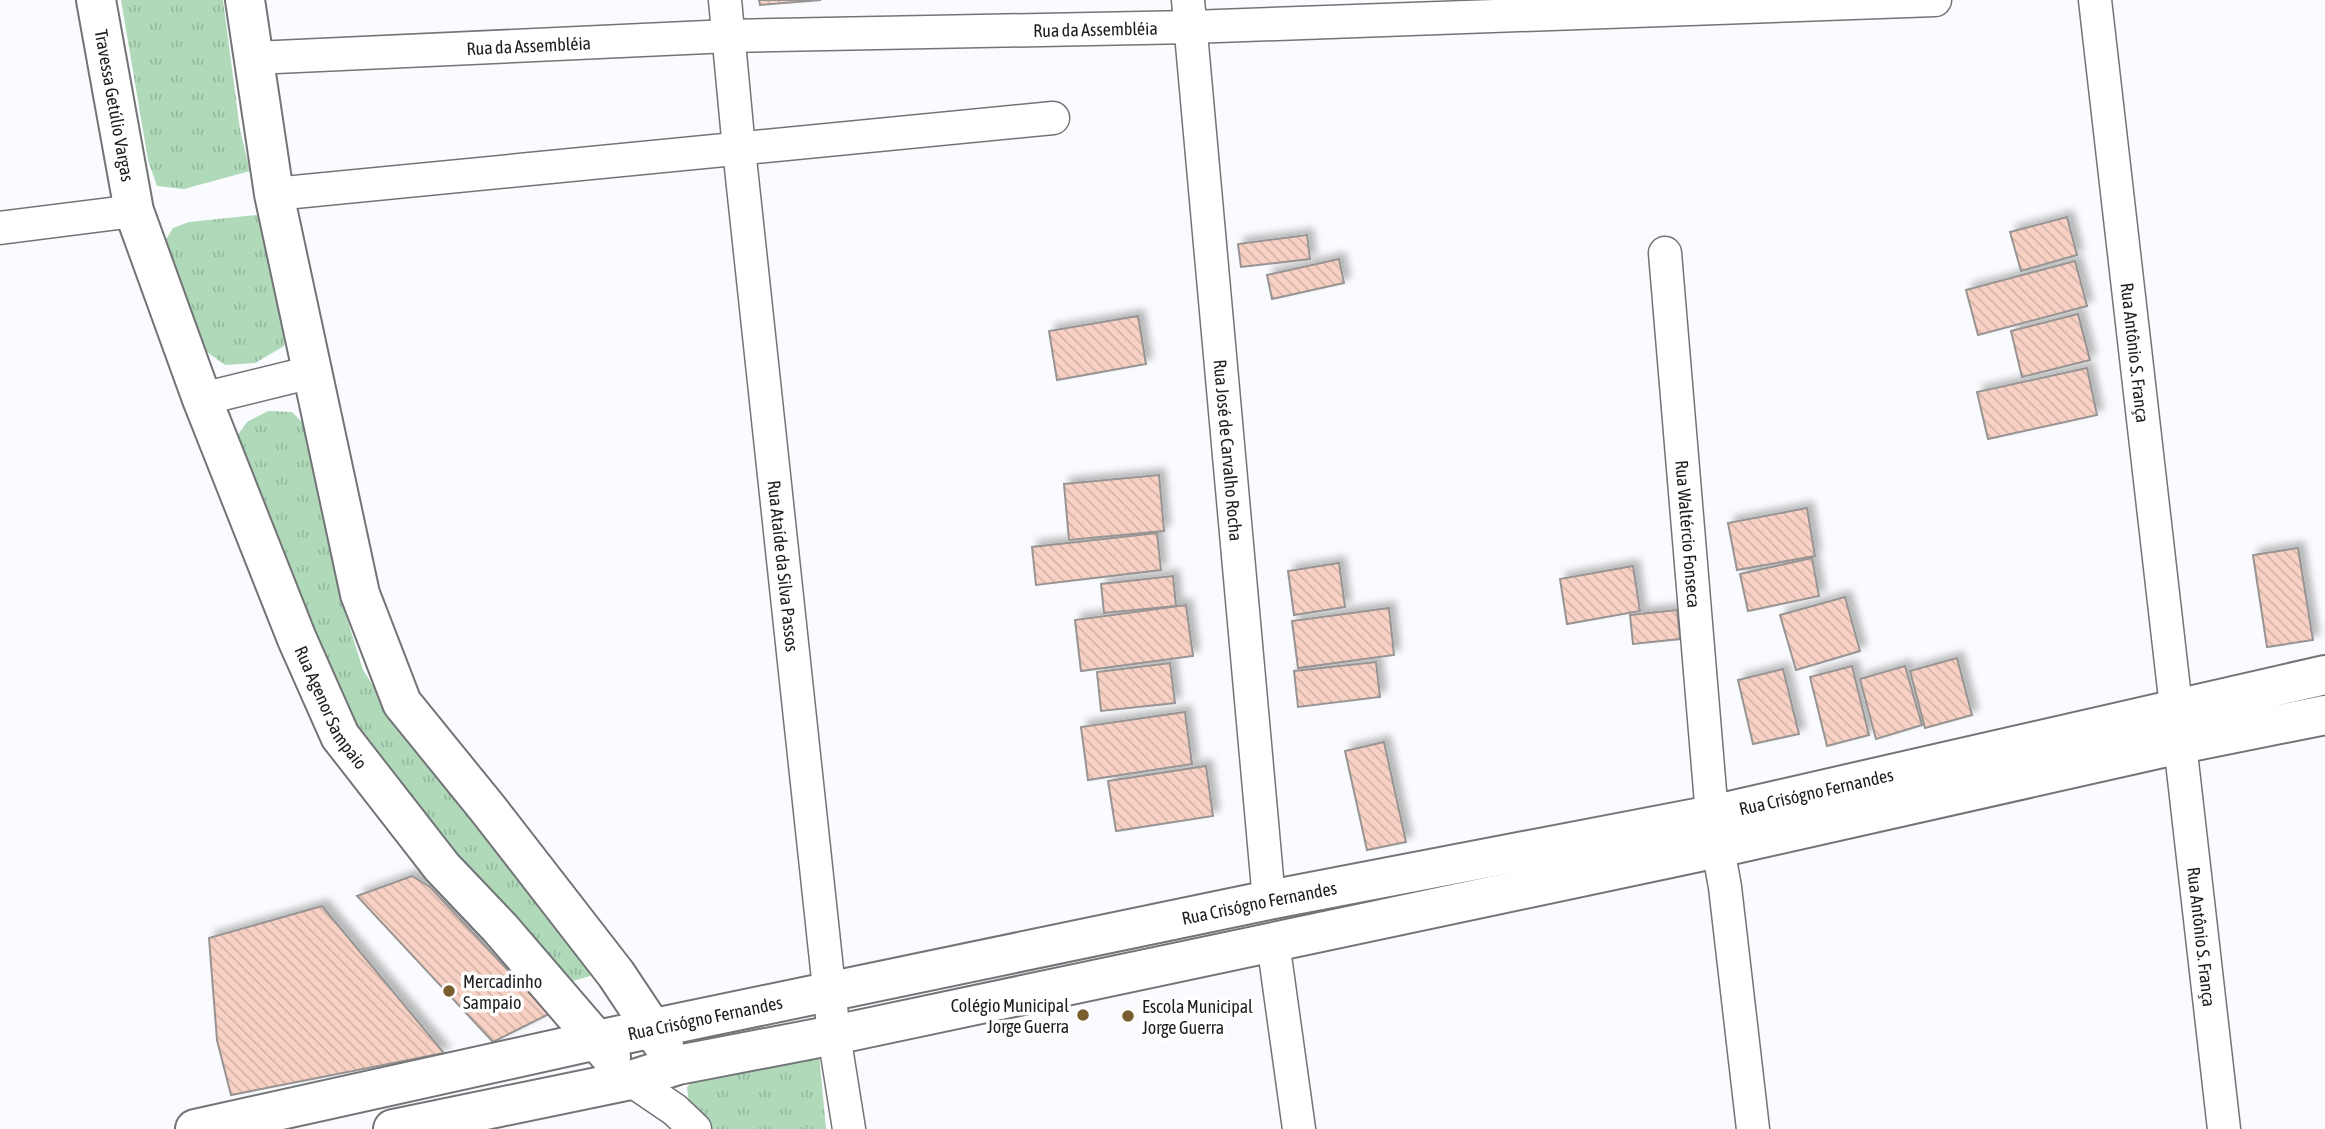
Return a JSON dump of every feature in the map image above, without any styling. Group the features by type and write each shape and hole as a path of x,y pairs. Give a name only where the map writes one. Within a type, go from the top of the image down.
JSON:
{"street":[{"name":"Travessa Getúlio Vargas","path":"96,0 134,211"},
{"path":"245,0 274,194 360,594 402,702 616,974 678,1065"},
{"name":"Rua Ataíde da Silva Passos","path":"725,0 834,1035 849,1129"},
{"name":"Rua da Assembléia","path":"254,58 1190,13 1935,0"},
{"name":"Rua Antônio S. França","path":"2095,0 2224,1129"},
{"name":"Rua José de Carvalho Rocha","path":"1190,13 1269,900"},
{"path":"274,194 1053,118"},
{"path":"0,228 134,211"},
{"name":"Rua Agenor Sampaio","path":"134,211 202,399 298,639 340,736 442,867 500,928 631,1080 685,1119"},
{"name":"Rua Waltércio Fonseca","path":"1665,253 1715,831 1725,887 1753,1129"},
{"path":"202,399 312,372"},
{"name":"Rua Crisógno Fernandes","path":"393,1129 631,1080 678,1065 834,1035 1273,942 1715,831 2178,726 2325,675"},
{"name":"Rua Crisógno Fernandes","path":"2178,726 2325,715"},
{"name":"Rua Crisógno Fernandes","path":"195,1129 652,1028 1269,900 1715,831"},
{"path":"1273,942 1299,1129"},
{"name":"Rua Agenor Sampaio","path":"678,1065 685,1119"}],"green space":[{"path":"121,0 223,0 240,130 250,171 184,189 157,186 148,160"},
{"path":"257,215 265,227 285,335 284,346 255,363 225,365 203,349 165,241 173,228 189,222"},
{"path":"268,411 292,412 305,425 313,474 344,609 363,670 408,740 596,958 590,976 573,981 558,970 397,786 355,721 291,586 237,436 247,422"},
{"path":"819,1054 826,1129 712,1129 689,1105 687,1087 697,1077"}],"building":[{"path":"759,0 821,0 760,5"},
{"path":"2067,217 2077,255 2021,271 2010,232"},
{"path":"1307,235 1310,259 1241,267 1238,244"},
{"path":"1339,259 1344,283 1272,299 1267,275"},
{"path":"2075,261 2087,306 1978,335 1966,290"},
{"path":"2078,314 2090,360 2022,377 2011,331"},
{"path":"1138,316 1146,364 1057,380 1049,331"},
{"path":"2087,368 2097,415 1988,439 1977,392"},
{"path":"1159,475 1164,531 1069,540 1064,484"},
{"path":"1807,508 1815,556 1737,570 1728,523"},
{"path":"1157,533 1161,570 1036,585 1032,547"},
{"path":"2298,548 2313,640 2267,647 2253,555"},
{"path":"1812,558 1819,596 1748,611 1740,574"},
{"path":"1339,563 1345,607 1294,615 1288,571"},
{"path":"1633,566 1640,611 1567,624 1560,579"},
{"path":"1173,576 1176,606 1104,613 1101,584"},
{"path":"1845,597 1860,651 1796,670 1780,615"},
{"path":"1186,605 1193,656 1081,671 1075,620"},
{"path":"1389,608 1394,655 1298,668 1292,621"},
{"path":"1677,610 1680,639 1633,644 1630,615"},
{"path":"1957,658 1972,715 1925,728 1910,671"},
{"path":"1376,662 1380,697 1298,707 1294,671"},
{"path":"1170,663 1175,703 1101,711 1097,672"},
{"path":"1852,666 1869,735 1827,746 1810,677"},
{"path":"1905,666 1922,725 1876,739 1860,679"},
{"path":"1783,669 1799,734 1753,744 1738,680"},
{"path":"1185,712 1192,764 1088,780 1081,727"},
{"path":"1384,742 1406,842 1367,850 1345,751"},
{"path":"1206,766 1213,816 1116,831 1108,781"},
{"path":"412,876 430,887 549,1014 493,1042 357,896"},
{"path":"322,906 444,1053 231,1095 217,1040 209,938"}],"place":[{"name":"Mercadinho Sampaio","path":"449,991"},
{"name":"Colégio Municipal Jorge Guerra","path":"1083,1015"},
{"name":"Escola Municipal Jorge Guerra","path":"1128,1016"}]}
